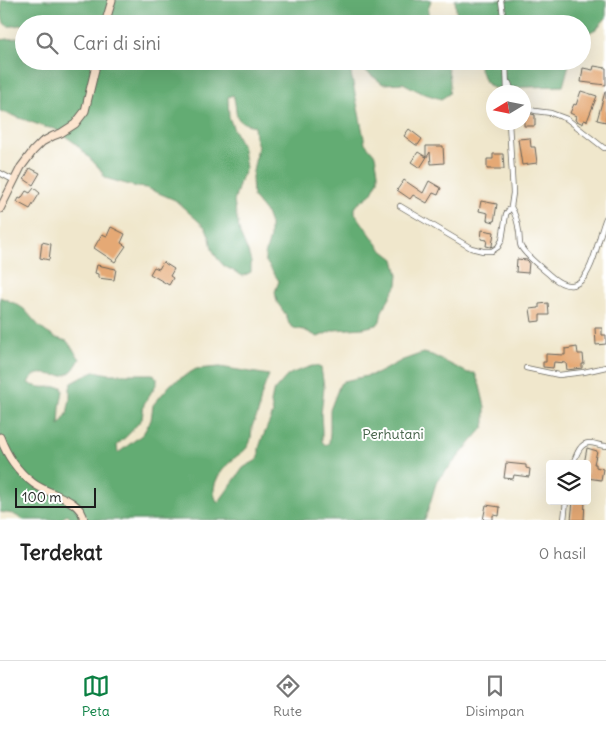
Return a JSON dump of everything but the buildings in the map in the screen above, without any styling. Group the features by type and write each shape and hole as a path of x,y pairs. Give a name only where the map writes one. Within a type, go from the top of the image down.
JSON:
{"main road":[{"path":"108,15 112,0"},
{"path":"0,209 13,180 33,151 42,142 76,124 85,111 95,70"},
{"path":"0,437 6,453 14,465 32,483 74,504 82,511 84,520"}],"street":[{"path":"501,0 503,15"},
{"path":"506,72 507,85"},
{"path":"506,72 510,85"},
{"path":"531,110 567,118 597,143 606,148"},
{"path":"400,206 471,248 483,251 498,247 502,240 506,214 511,207 513,193 509,130"},
{"path":"0,173 13,180"},
{"path":"511,207 518,221 520,245 525,252 559,283 571,285 581,282 586,276 606,219"},
{"path":"526,368 560,375 606,367"},
{"path":"575,460 584,444 590,443 606,446"},
{"path":"564,520 566,505"}],"green space":[{"path":"1,0 431,0 428,15 15,15 15,25 10,26 4,23"},
{"path":"455,0 606,0 606,18 591,32 591,15 457,15"},
{"path":"15,38 15,70 350,70 365,143 375,155 378,172 378,181 371,194 358,204 355,208 355,213 381,249 394,259 398,275 397,285 382,311 380,321 377,325 334,330 318,337 304,330 294,328 289,324 286,315 277,302 275,292 279,281 265,260 270,238 270,224 266,213 253,197 252,177 258,146 254,126 241,122 238,119 233,95 228,97 229,117 242,144 246,168 234,202 240,234 251,262 251,272 243,276 224,266 212,249 206,228 175,200 147,188 105,178 100,169 75,143 55,129 0,111 0,40"},
{"path":"364,70 448,70 450,90 449,94 441,99 422,93 403,83 383,84"},
{"path":"480,70 567,70 563,86 489,85 485,82"},
{"name":"Perhutani","path":"0,297 24,309 46,332 56,338 67,341 80,359 73,370 67,374 40,374 31,378 28,383 41,387 62,387 59,426 67,414 72,383 94,371 109,374 153,374 157,378 157,383 144,404 142,419 117,445 118,453 143,434 151,420 153,405 171,384 196,369 220,367 269,375 247,448 227,465 215,483 214,490 218,503 243,468 259,458 259,448 273,413 271,403 273,392 287,376 312,366 321,368 324,387 321,414 322,441 325,445 329,443 330,410 340,384 344,381 376,374 403,360 423,353 432,355 468,373 475,373 485,407 484,427 437,480 425,520 73,520 67,514 61,520 24,520 13,514 0,512"}]}
